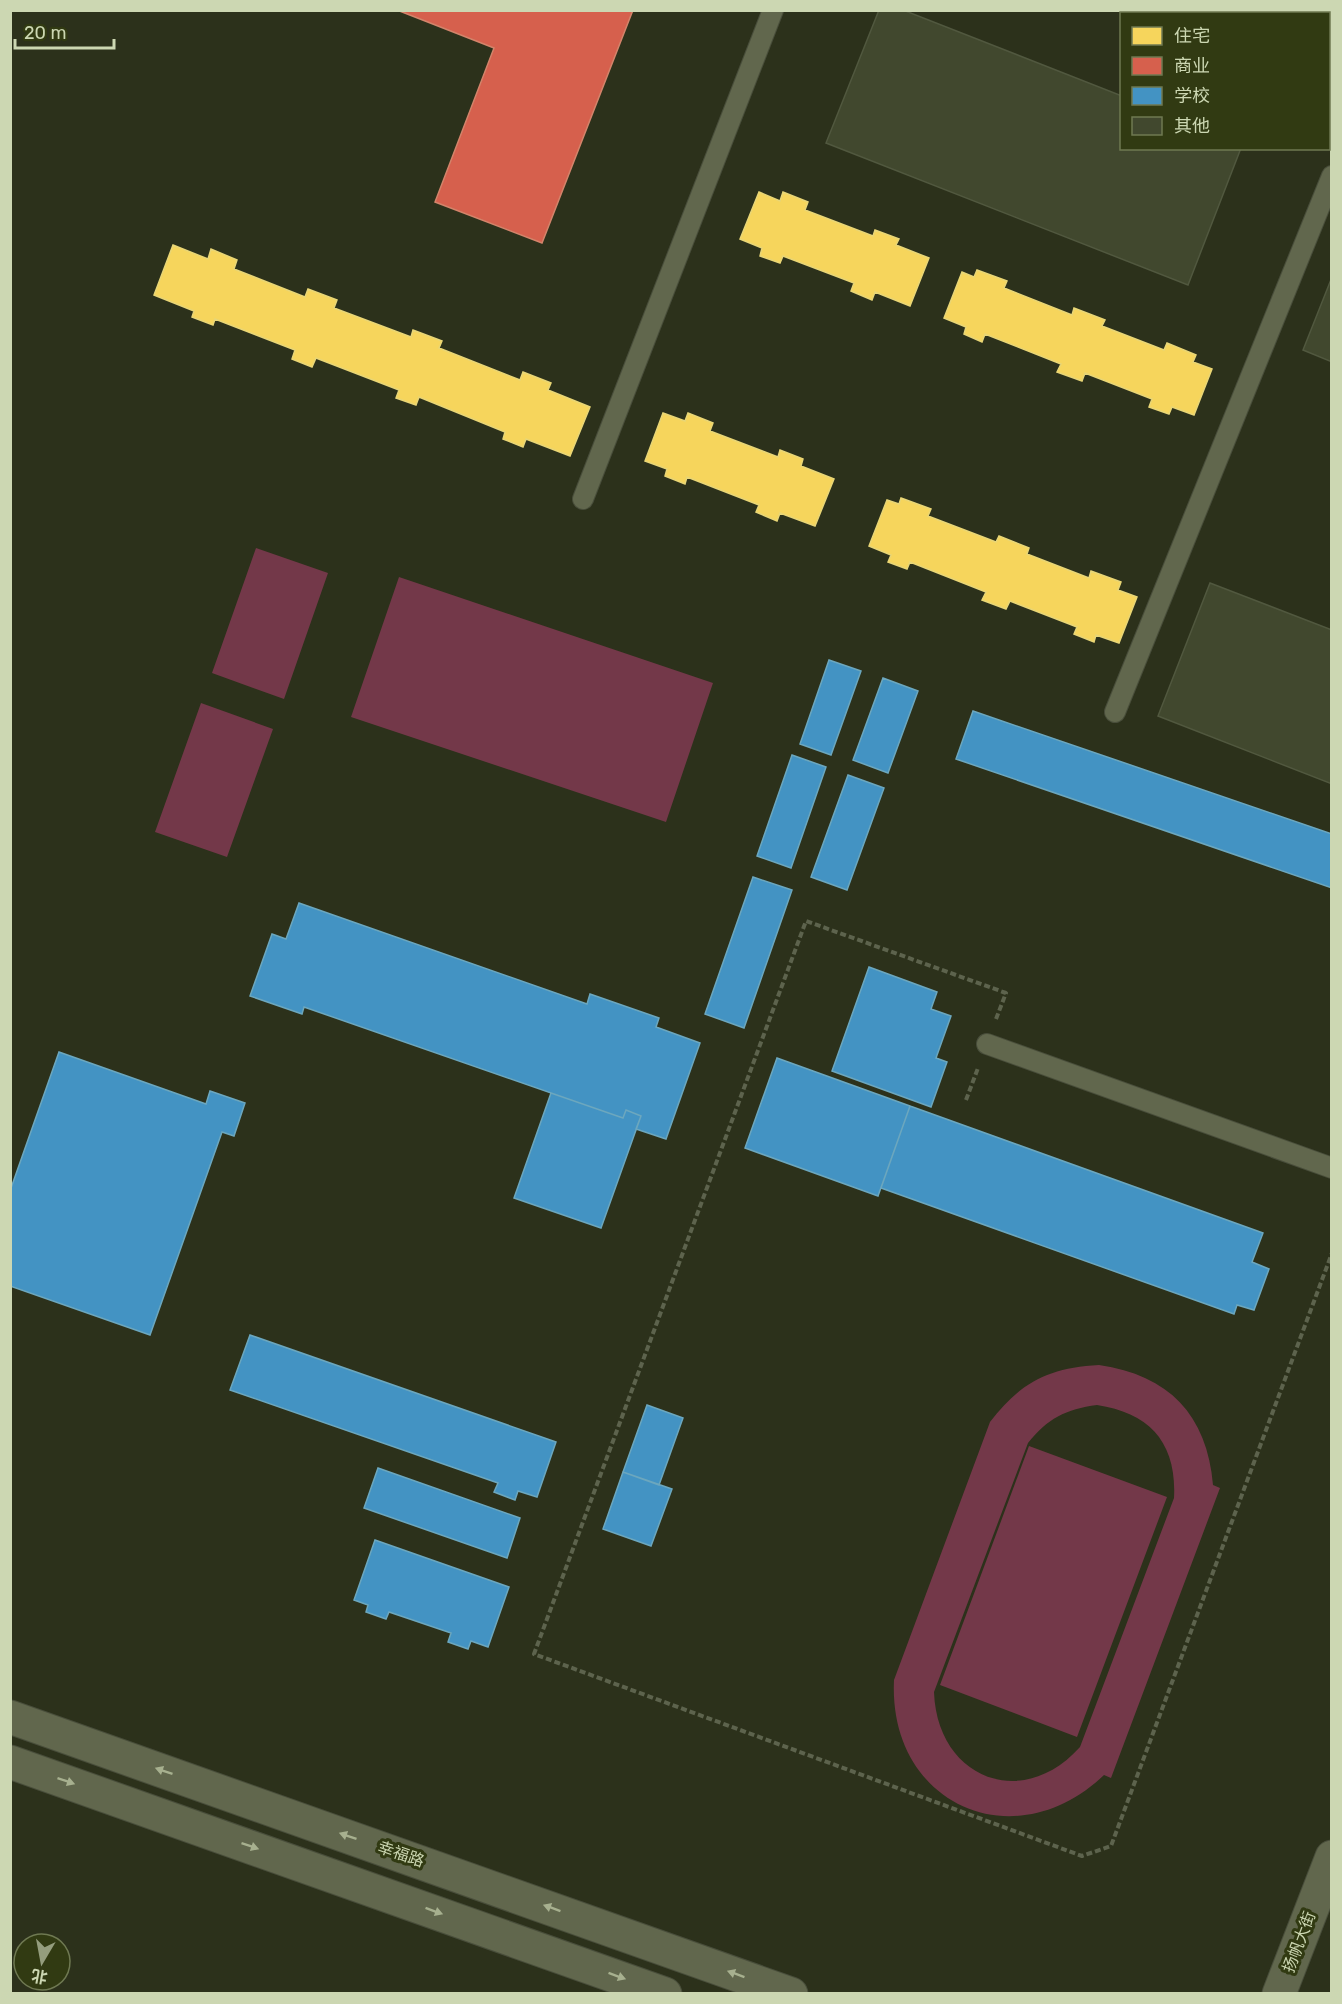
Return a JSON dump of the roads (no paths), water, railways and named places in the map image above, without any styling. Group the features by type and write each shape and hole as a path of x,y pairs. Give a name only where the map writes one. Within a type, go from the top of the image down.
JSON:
{"street":[{"name":"幸福路","path":"10,1717 791,1994"},
{"path":"10,1762 665,1994"},
{"name":"扬帆大街","path":"1279,1994 1332,1857"}],"lane":[{"path":"584,499 773,10"},
{"path":"1115,712 1332,176"},
{"path":"987,1044 1332,1168"}]}
